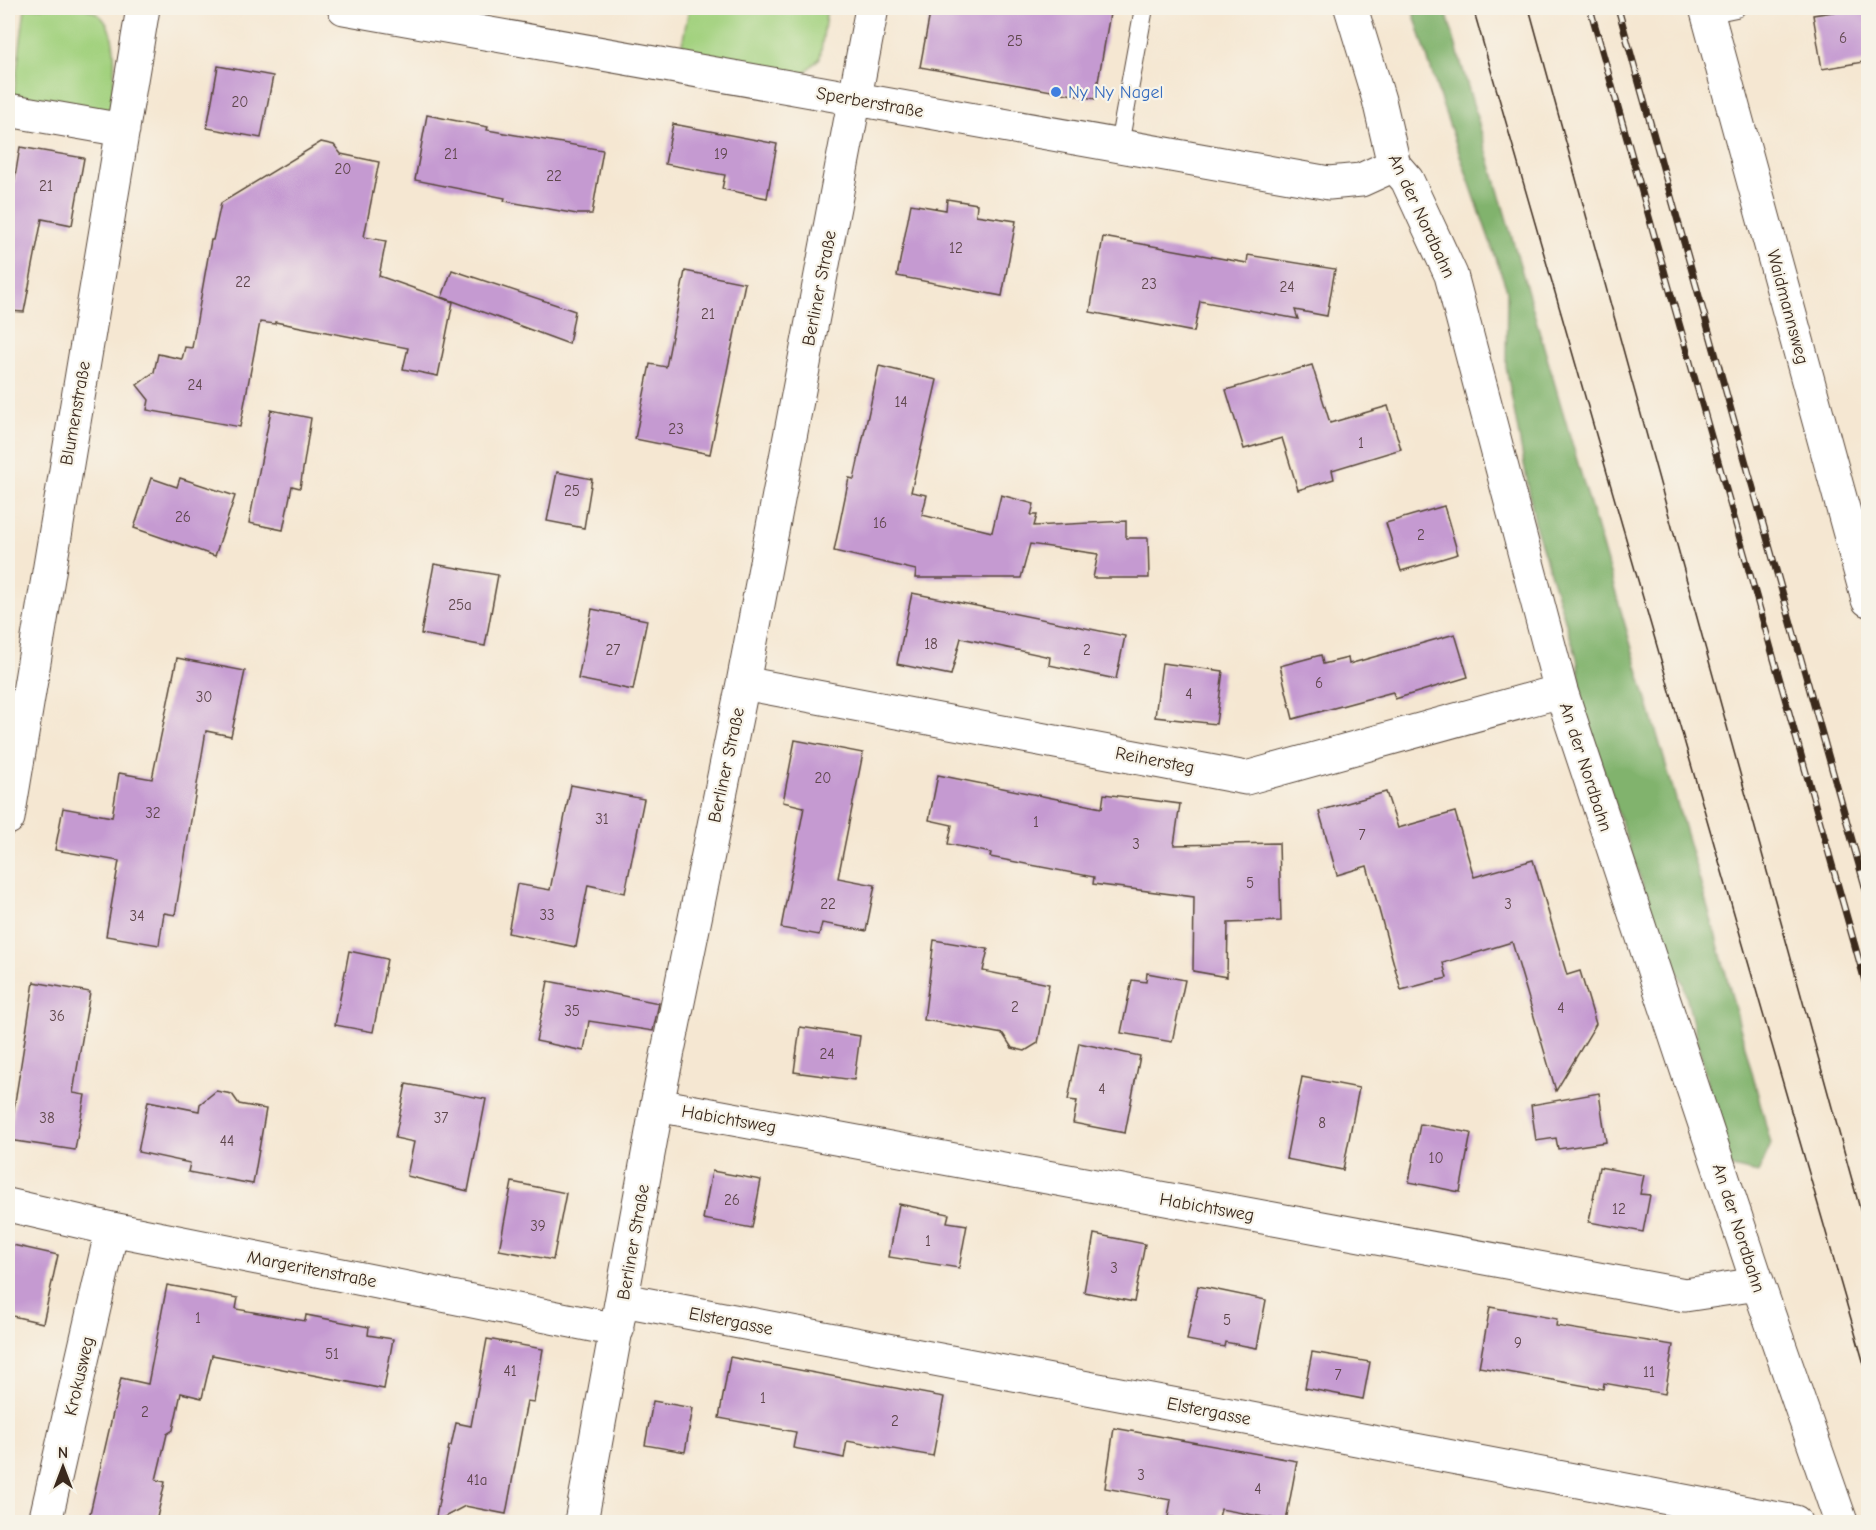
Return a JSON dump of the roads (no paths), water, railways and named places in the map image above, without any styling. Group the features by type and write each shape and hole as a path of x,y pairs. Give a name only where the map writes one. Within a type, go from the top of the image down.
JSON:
{"street":[{"name":"Blumenstraße","path":"8,818 16,704 123,130 143,8"},
{"name":"Sperberstraße","path":"344,8 1329,183 1361,180 1394,165"},
{"name":"Berliner Straße","path":"581,1522 657,1105 743,683 872,8"},
{"name":"An der Nordbahn","path":"1351,8 1379,100 1394,165 1407,180 1451,275 1561,691 1758,1284 1841,1522"},
{"name":"Waidmannsweg","path":"1716,10 1869,600"},
{"path":"8,110 123,130"},
{"name":"Reihersteg","path":"743,683 1246,778 1561,691"},
{"name":"Habichtsweg","path":"657,1105 1685,1295 1758,1284"},
{"name":"Margeritenstraße","path":"8,1205 112,1229 620,1315"},
{"name":"Krokusweg","path":"45,1522 112,1229"},
{"name":"Elstergasse","path":"620,1315 1795,1522"}],"lane":[{"path":"1119,145 1144,8"}],"tram line":[{"path":"1473,8 1868,1378"},
{"path":"1529,8 1868,1238"}],"railway":[{"path":"1590,8 1868,992"},
{"path":"1618,8 1868,897"}],"place":[{"name":"Ny Ny Nagel","path":"1056,92"}]}
